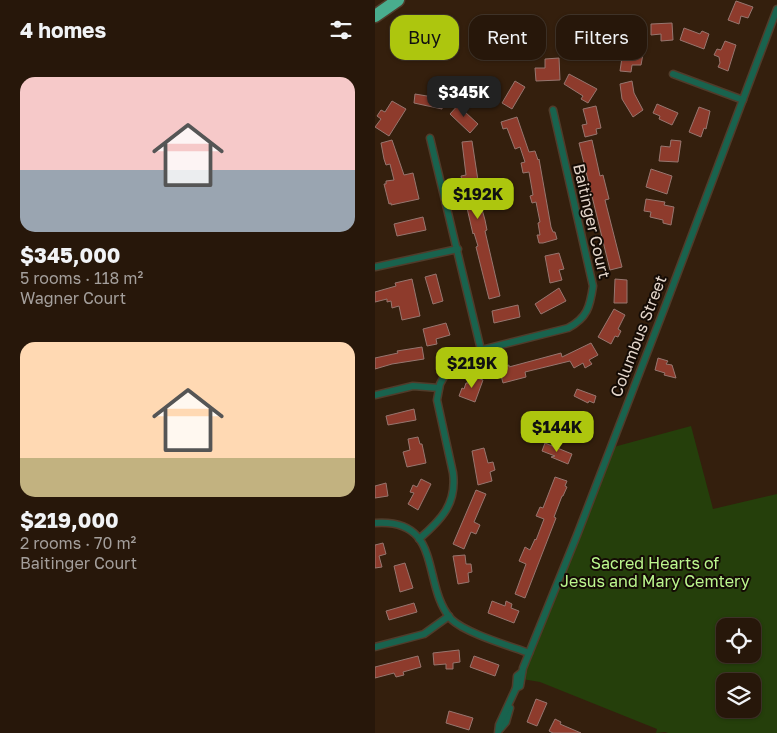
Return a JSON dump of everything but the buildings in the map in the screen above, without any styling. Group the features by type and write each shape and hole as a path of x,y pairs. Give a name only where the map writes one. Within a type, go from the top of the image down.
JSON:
{"highway":[{"path":"375,16 398,0"}],"street":[{"name":"Columbus Street","path":"499,731 499,726 516,688 520,686 522,672 529,653 577,535 777,9"},
{"path":"673,74 743,100"},
{"name":"Baitinger Court","path":"439,388 451,364 460,356 568,328 579,322 586,314 591,302 593,286 553,110"},
{"path":"430,138 481,350"},
{"path":"375,267 458,249"},
{"path":"375,395 413,386 439,388 437,400 454,484 452,496 439,521 419,539"},
{"path":"375,523 394,524 405,528 419,539 431,564 442,605 453,621 469,630 529,653"},
{"path":"375,647 424,634 449,616"}],"green space":[{"name":"Sacred Hearts of Jesus and Mary Cemtery","path":"691,426 713,509 777,494 777,733 656,733 657,729 540,682 522,679 610,448"}]}
